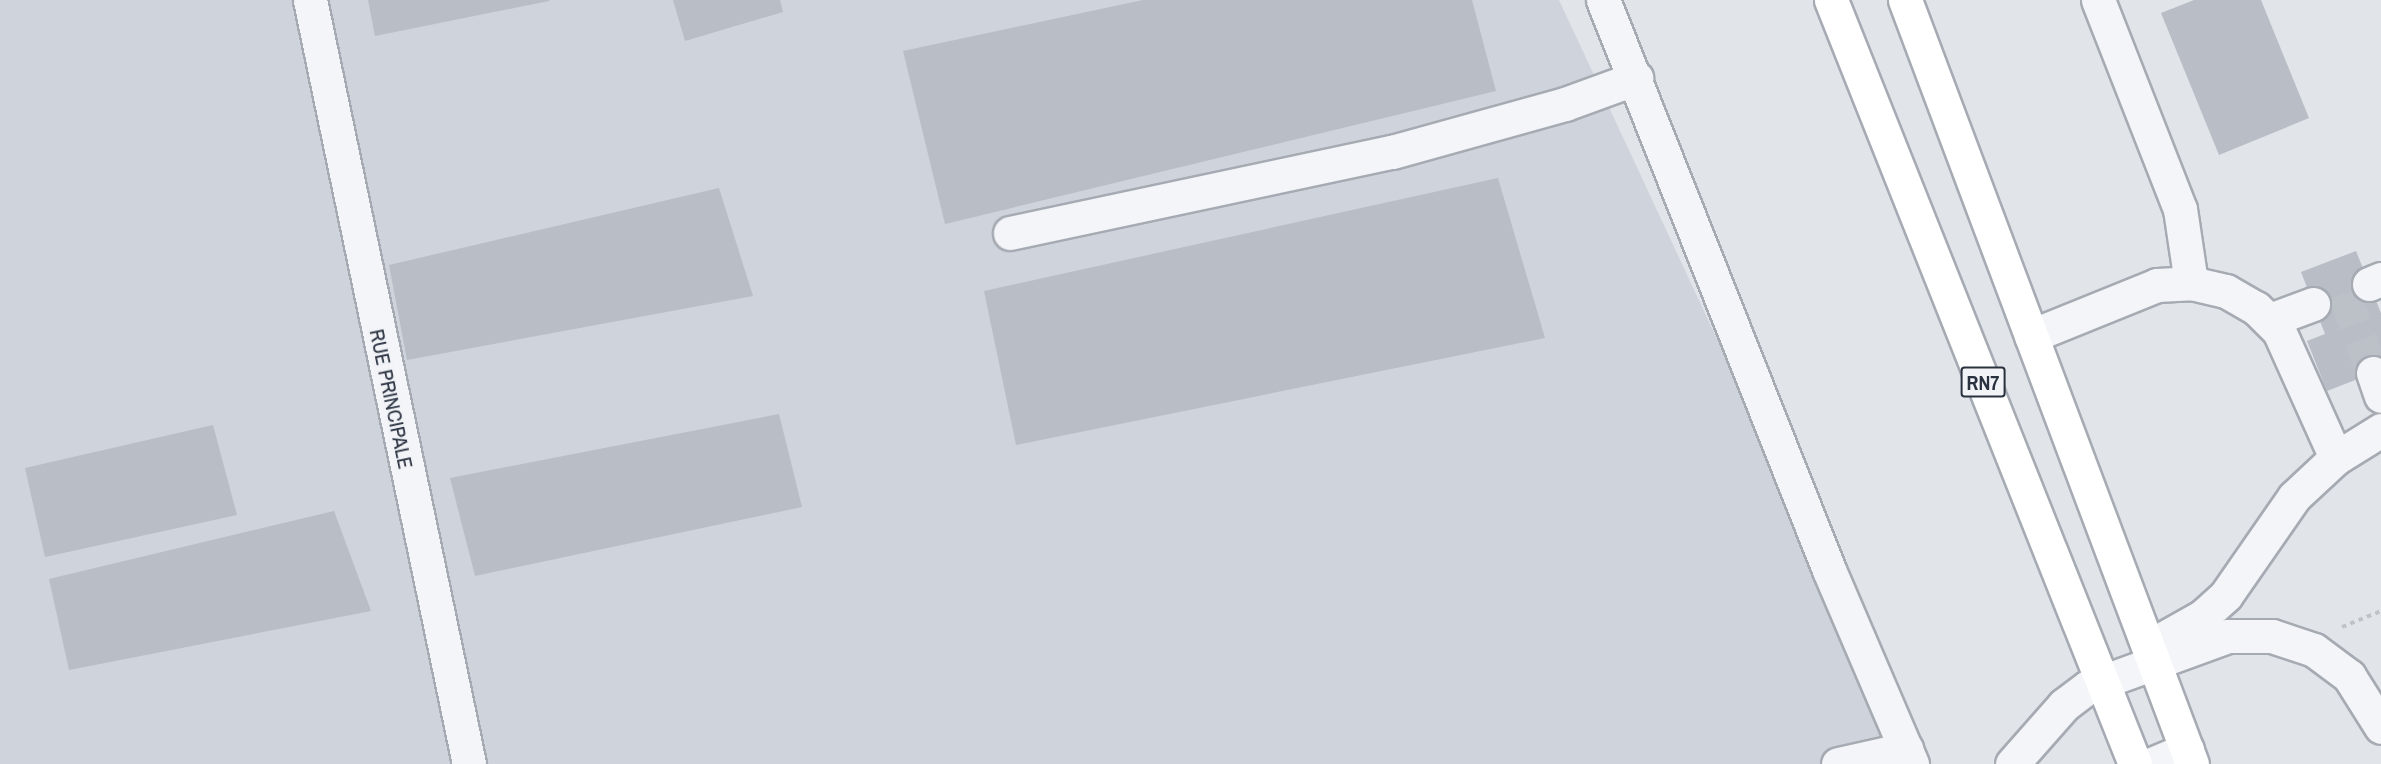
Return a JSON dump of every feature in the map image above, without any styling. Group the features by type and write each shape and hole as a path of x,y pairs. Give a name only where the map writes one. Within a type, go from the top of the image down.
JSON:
{"main road":[{"name":"RN7","path":"1831,0 2135,764"},
{"path":"1905,0 2190,757"}],"street":[{"path":"300,0 314,34"},
{"path":"310,0 314,34"},
{"path":"1603,0 1636,78 1829,570 1909,756 1838,764"},
{"path":"2098,0 2180,209 2191,283"},
{"name":"RUE PRINCIPALE","path":"314,34 468,764"},
{"path":"1010,233 1392,152 1565,104 1636,78"},
{"path":"2031,336 2140,290 2191,283 2226,291 2270,320 2293,356 2336,458"},
{"path":"2270,320 2313,304"},
{"path":"2012,764 2064,705 2151,654 2226,595 2294,497 2336,458 2381,430"},
{"path":"2151,654 2228,636 2272,636 2293,641 2332,662 2349,676 2381,727"},
{"path":"2152,764 2190,757"}],"shaded area":[{"path":"0,0 1559,0 1915,764 0,764"}],"building":[{"path":"368,0 549,0 549,1 375,36"},
{"path":"673,0 780,0 783,12 685,41"},
{"path":"1143,0 1472,0 1496,91 945,224 903,51"},
{"path":"2194,0 2261,0 2309,118 2219,155 2161,13"},
{"path":"1498,178 1545,338 1016,445 984,291"},
{"path":"719,188 753,296 407,360 389,265"},
{"path":"2356,251 2381,313 2381,370 2327,391 2307,341 2325,334 2301,272"},
{"path":"779,414 802,507 475,576 450,478"},
{"path":"213,425 237,515 45,557 25,468"},
{"path":"334,511 371,611 69,670 49,579"}],"tunnel":[{"path":"2344,293 2373,373"}]}
